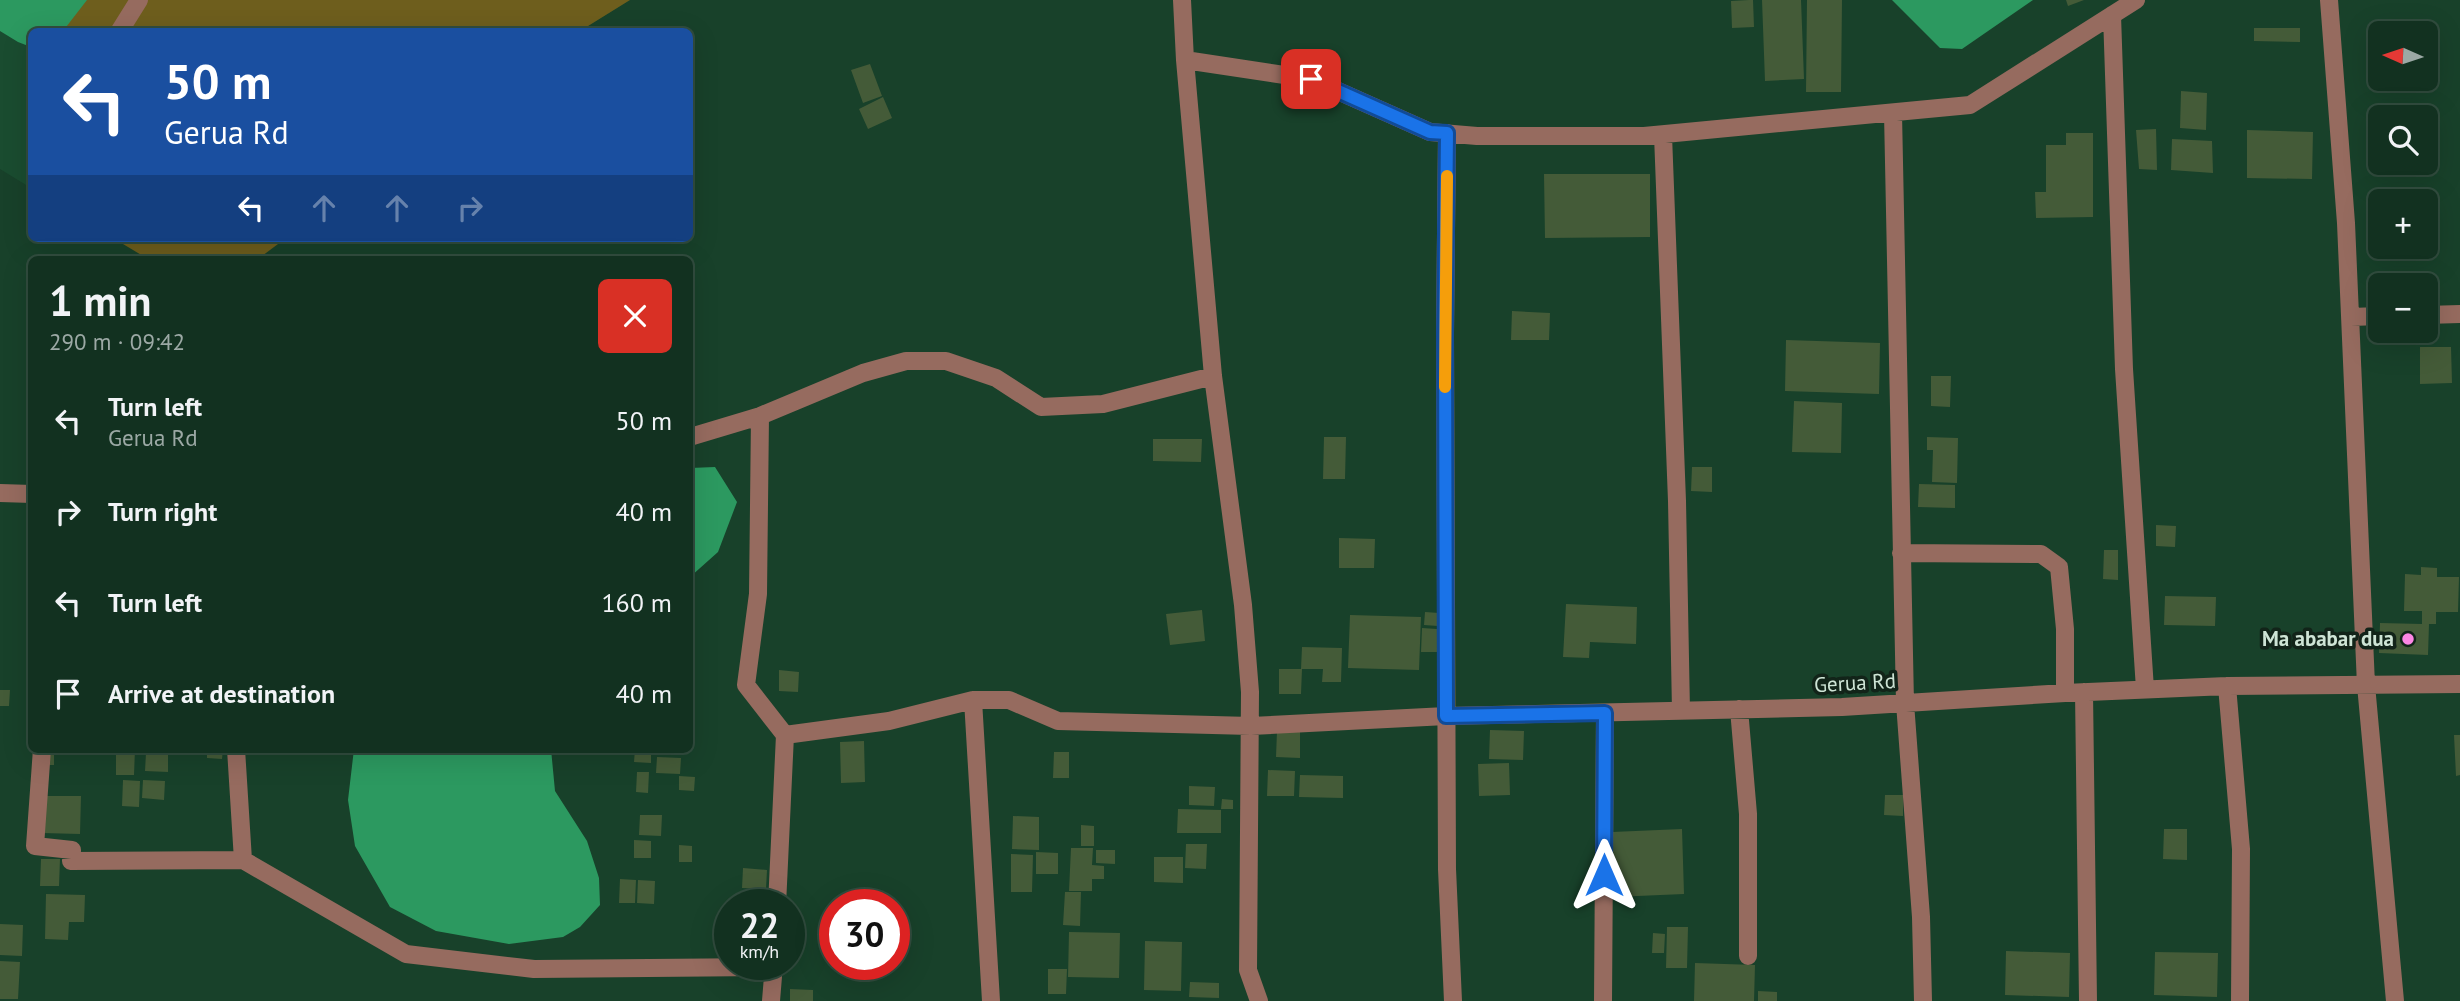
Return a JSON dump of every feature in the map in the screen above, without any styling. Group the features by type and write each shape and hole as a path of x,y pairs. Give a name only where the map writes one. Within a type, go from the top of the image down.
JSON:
{"street":[{"path":"122,28 139,0"},
{"path":"1182,0 1213,376 1243,606 1251,726 1248,970 1259,1001"},
{"path":"1185,61 1311,79 1430,132 1477,136 1663,135 1970,105 2136,0"},
{"path":"2329,0 2346,223 2366,685 2395,1001"},
{"path":"2112,15 2124,369 2145,689"},
{"path":"1893,113 1905,703 1921,917 1923,1001"},
{"path":"1447,133 1447,869 1453,1001"},
{"path":"1663,135 1677,501 1681,711"},
{"path":"2438,315 2460,314"},
{"path":"2351,317 2368,316"},
{"path":"693,436 760,415 863,373 906,361 946,361 996,378 1041,407 1103,404 1213,376"},
{"path":"760,415 758,594 746,685 785,735 777,889"},
{"path":"0,493 28,494"},
{"path":"1901,553 2041,554 2059,567 2065,629 2065,693"},
{"name":"Gerua Rd","path":"785,735 889,721 973,700 1009,700 1058,721 1251,726 1446,716 1905,703 2227,686 2460,684"},
{"path":"2227,686 2241,849 2240,1001"},
{"path":"2084,692 2088,1001"},
{"path":"973,700 991,1001"},
{"path":"1739,709 1748,814 1748,956"},
{"path":"1603,1001 1605,713"},
{"path":"42,753 35,846 72,850 71,861 243,860 406,954 534,969 714,967"},
{"path":"236,753 243,860"},
{"path":"771,1001 772,980"}],"shaded area":[{"path":"0,0 630,0 585,28 28,28 28,186 0,169"},
{"path":"0,0 87,0 65,28 28,28 28,46 0,31"},
{"path":"83,0 630,0 585,28 62,28"},
{"path":"1892,0 2033,0 1962,49 1940,48"},
{"path":"120,242 281,242 262,256 143,256"},
{"path":"715,467 737,502 718,552 693,574 693,468"},
{"path":"354,753 551,753 555,791 587,841 599,878 600,905 580,927 563,937 509,944 436,931 390,907 355,846 348,800"}],"building":[{"path":"1753,0 1754,27 1732,28 1731,1"},
{"path":"1762,0 1801,0 1804,79 1765,81"},
{"path":"1807,0 1842,0 1841,92 1806,92"},
{"path":"2066,0 2084,0 2068,6"},
{"path":"2254,28 2300,28 2300,42 2254,41"},
{"path":"870,64 882,96 863,103 851,70"},
{"path":"2181,91 2207,93 2206,130 2180,128"},
{"path":"883,97 892,118 868,129 859,109"},
{"path":"2156,129 2157,170 2139,169 2136,130"},
{"path":"2247,130 2313,132 2312,179 2247,178"},
{"path":"2066,133 2093,133 2093,217 2036,218 2035,192 2046,192 2046,145 2066,145"},
{"path":"2172,139 2212,141 2213,173 2171,170"},
{"path":"1544,174 1650,174 1650,237 1545,238"},
{"path":"1512,311 1550,313 1549,340 1511,340"},
{"path":"1786,340 1880,343 1879,394 1785,391"},
{"path":"2420,347 2451,347 2452,383 2420,384"},
{"path":"1931,376 1951,376 1950,407 1931,406"},
{"path":"1794,401 1842,403 1841,453 1792,452"},
{"path":"26,424 28,424 28,488"},
{"path":"1324,437 1346,437 1345,479 1323,479"},
{"path":"1927,437 1958,438 1957,483 1932,482 1933,450 1927,450"},
{"path":"1153,439 1202,439 1201,462 1153,461"},
{"path":"1692,467 1712,467 1712,492 1691,491"},
{"path":"1919,484 1955,485 1955,508 1918,507"},
{"path":"2156,525 2176,526 2175,547 2156,546"},
{"path":"1339,538 1375,539 1374,568 1339,568"},
{"path":"2104,550 2118,550 2118,580 2103,579"},
{"path":"2421,567 2437,568 2437,577 2459,577 2458,612 2436,612 2436,624 2429,624 2428,655 2379,653 2380,623 2422,624 2422,611 2404,611 2405,574 2421,575"},
{"path":"2165,596 2216,597 2215,626 2164,625"},
{"path":"1566,604 1637,607 1636,644 1590,642 1589,658 1563,657"},
{"path":"1202,610 1205,641 1170,645 1166,614"},
{"path":"1425,612 1439,613 1438,626 1424,625"},
{"path":"1350,615 1421,617 1419,670 1348,668"},
{"path":"1422,628 1437,629 1437,652 1421,652"},
{"path":"1302,647 1342,648 1341,682 1322,682 1323,669 1301,669"},
{"path":"1279,669 1302,669 1301,694 1279,694"},
{"path":"779,670 799,672 798,692 779,691"},
{"path":"0,690 10,690 9,706 0,706"},
{"path":"1490,730 1524,731 1523,760 1489,759"},
{"path":"1277,731 1300,731 1300,758 1276,757"},
{"path":"2454,735 2460,735 2460,775 2456,776"},
{"path":"864,741 865,782 841,783 840,742"},
{"path":"1054,752 1069,752 1069,778 1053,778"},
{"path":"42,753 54,753 54,765 42,765"},
{"path":"116,753 135,753 134,775 116,775"},
{"path":"146,753 168,754 168,772 145,771"},
{"path":"207,753 223,753 222,759 207,758"},
{"path":"635,753 651,753 651,763 634,762"},
{"path":"657,757 681,758 680,774 656,773"},
{"path":"1509,763 1510,795 1479,796 1478,764"},
{"path":"1268,770 1295,771 1294,796 1267,796"},
{"path":"637,772 649,772 648,793 636,792"},
{"path":"1300,775 1343,776 1343,798 1299,797"},
{"path":"679,776 695,777 694,791 679,790"},
{"path":"123,780 140,781 139,807 122,806"},
{"path":"143,780 165,781 164,800 142,798"},
{"path":"1189,786 1215,787 1214,806 1189,805"},
{"path":"1885,795 1903,795 1903,816 1884,815"},
{"path":"43,796 81,796 80,834 42,833"},
{"path":"1222,799 1233,800 1233,809 1221,809"},
{"path":"1178,809 1221,810 1221,833 1177,833"},
{"path":"640,815 662,815 661,836 639,835"},
{"path":"1013,816 1039,817 1039,850 1012,849"},
{"path":"1081,825 1094,826 1094,846 1081,846"},
{"path":"1682,829 1684,894 1614,897 1612,832"},
{"path":"2164,829 2187,829 2187,860 2163,859"},
{"path":"634,840 651,841 651,858 634,858"},
{"path":"1186,844 1207,844 1206,869 1185,868"},
{"path":"679,845 692,846 692,862 679,862"},
{"path":"1071,848 1093,848 1092,865 1104,866 1104,879 1092,879 1092,891 1069,891"},
{"path":"1096,850 1115,850 1115,864 1096,863"},
{"path":"1036,852 1058,853 1058,874 1036,874"},
{"path":"1011,854 1033,855 1032,892 1011,892"},
{"path":"1154,857 1183,857 1183,883 1154,882"},
{"path":"41,859 60,859 59,886 40,886"},
{"path":"743,868 767,870 766,889 742,888"},
{"path":"620,879 636,880 635,903 619,903"},
{"path":"638,880 655,881 654,904 637,903"},
{"path":"1065,892 1081,892 1080,926 1063,925"},
{"path":"46,894 85,895 84,922 69,922 68,940 45,939"},
{"path":"0,924 23,925 22,956 0,955"},
{"path":"1667,927 1688,927 1687,968 1666,968"},
{"path":"1069,932 1120,933 1119,978 1068,977"},
{"path":"1653,933 1665,934 1664,953 1652,953"},
{"path":"1145,941 1182,942 1181,991 1144,990"},
{"path":"2006,951 2070,953 2069,997 2005,995"},
{"path":"2155,952 2218,953 2217,997 2154,995"},
{"path":"0,961 20,962 18,999 0,999"},
{"path":"1695,963 1755,965 1754,1001 1694,1001"},
{"path":"1048,969 1067,969 1066,994 1048,994"},
{"path":"1190,982 1219,983 1219,998 1189,997"},
{"path":"790,989 813,990 813,1001 790,1001"},
{"path":"1758,991 1777,992 1777,1001 1758,1001"}],"slow traffic":[{"path":"1445,387 1447,176"}],"place":[{"name":"Ma ababar dua","path":"2408,639"}],"route":[{"path":"1311,79 1430,132 1447,133 1446,716 1605,713 1604,875"}]}
